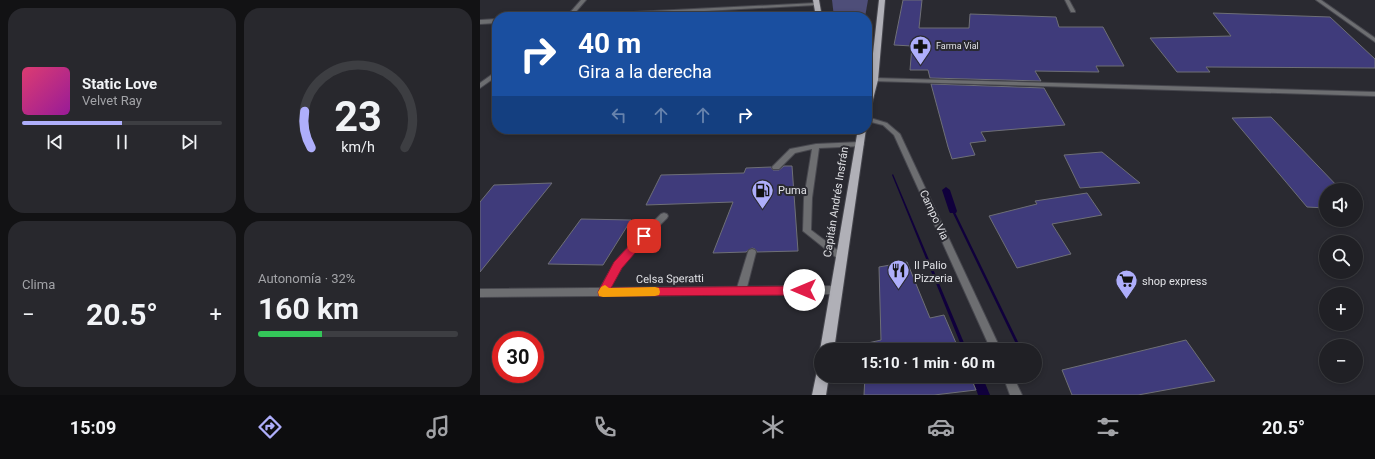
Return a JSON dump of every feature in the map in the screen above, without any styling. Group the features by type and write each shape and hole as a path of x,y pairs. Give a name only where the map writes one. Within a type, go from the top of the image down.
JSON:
{"main road":[{"path":"872,88 882,0"},
{"path":"816,2 818,12"},
{"name":"Capitán Andrés Insfrán","path":"827,343 861,134"},
{"path":"819,395 821,383"}],"street":[{"path":"573,12 584,0"},
{"path":"1067,0 1073,11"},
{"path":"1318,0 1375,40"},
{"path":"651,12 816,2"},
{"path":"480,22 492,21"},
{"path":"480,86 492,77"},
{"path":"874,80 1375,94"},
{"name":"Campo Via","path":"872,120 885,124 897,134 993,343"},
{"path":"776,167 793,151 816,146 860,144"},
{"path":"816,146 808,198 807,231 841,257"},
{"path":"603,292 618,265 635,245 664,216"},
{"path":"741,290 752,252"},
{"name":"Celsa Speratti","path":"480,293 836,290"},
{"path":"1011,383 1016,395"}],"shaded area":[{"path":"832,0 868,0 866,12 833,12"},
{"path":"893,174 964,343 960,343 892,175"},
{"path":"950,202 1019,343 1016,343 948,203"}],"building":[{"path":"903,0 922,0 919,28 969,28 970,14 1056,17 1059,27 1103,27 1124,66 1096,66 1099,72 1035,71 1041,81 930,78 928,70 910,70 912,46 894,45"},
{"path":"1213,13 1330,17 1375,59 1375,68 1206,67 1210,72 1177,72 1150,38 1231,36"},
{"path":"931,84 1044,88 1065,125 981,132 986,141 970,143 975,155 952,159"},
{"path":"1271,117 1334,183 1319,183 1319,208 1307,207 1232,118"},
{"path":"1102,152 1140,183 1080,188 1064,155"},
{"name":"Puma","path":"784,166 792,166 798,251 757,252 752,248 746,252 713,253 733,202 646,205 661,175 744,173 746,168 771,167 773,170 779,170"},
{"path":"552,183 480,272 480,202 494,185"},
{"path":"1087,193 1102,215 1052,224 1071,254 1017,268 989,216 1037,204 1035,201"},
{"path":"581,219 631,220 603,265 548,264"},
{"name":"Il Palio Pizzeria","path":"907,262 930,318 944,315 956,343 868,343 881,340 879,267"},
{"path":"1186,340 1215,381 1138,395 1072,395 1062,370"},
{"path":"865,383 973,383 976,390 934,395 864,395"}],"waterway":[{"path":"946,190 953,211"},
{"path":"980,383 984,395"}],"slow traffic":[{"path":"605,290 603,292 655,292"}],"place":[{"name":"Farma Vial","path":"920,66"},
{"name":"Puma","path":"762,210"},
{"name":"Il Palio Pizzeria","path":"899,290"},
{"name":"shop express","path":"1127,300"}],"route":[{"path":"644,236 618,265 603,292 804,290"}]}
